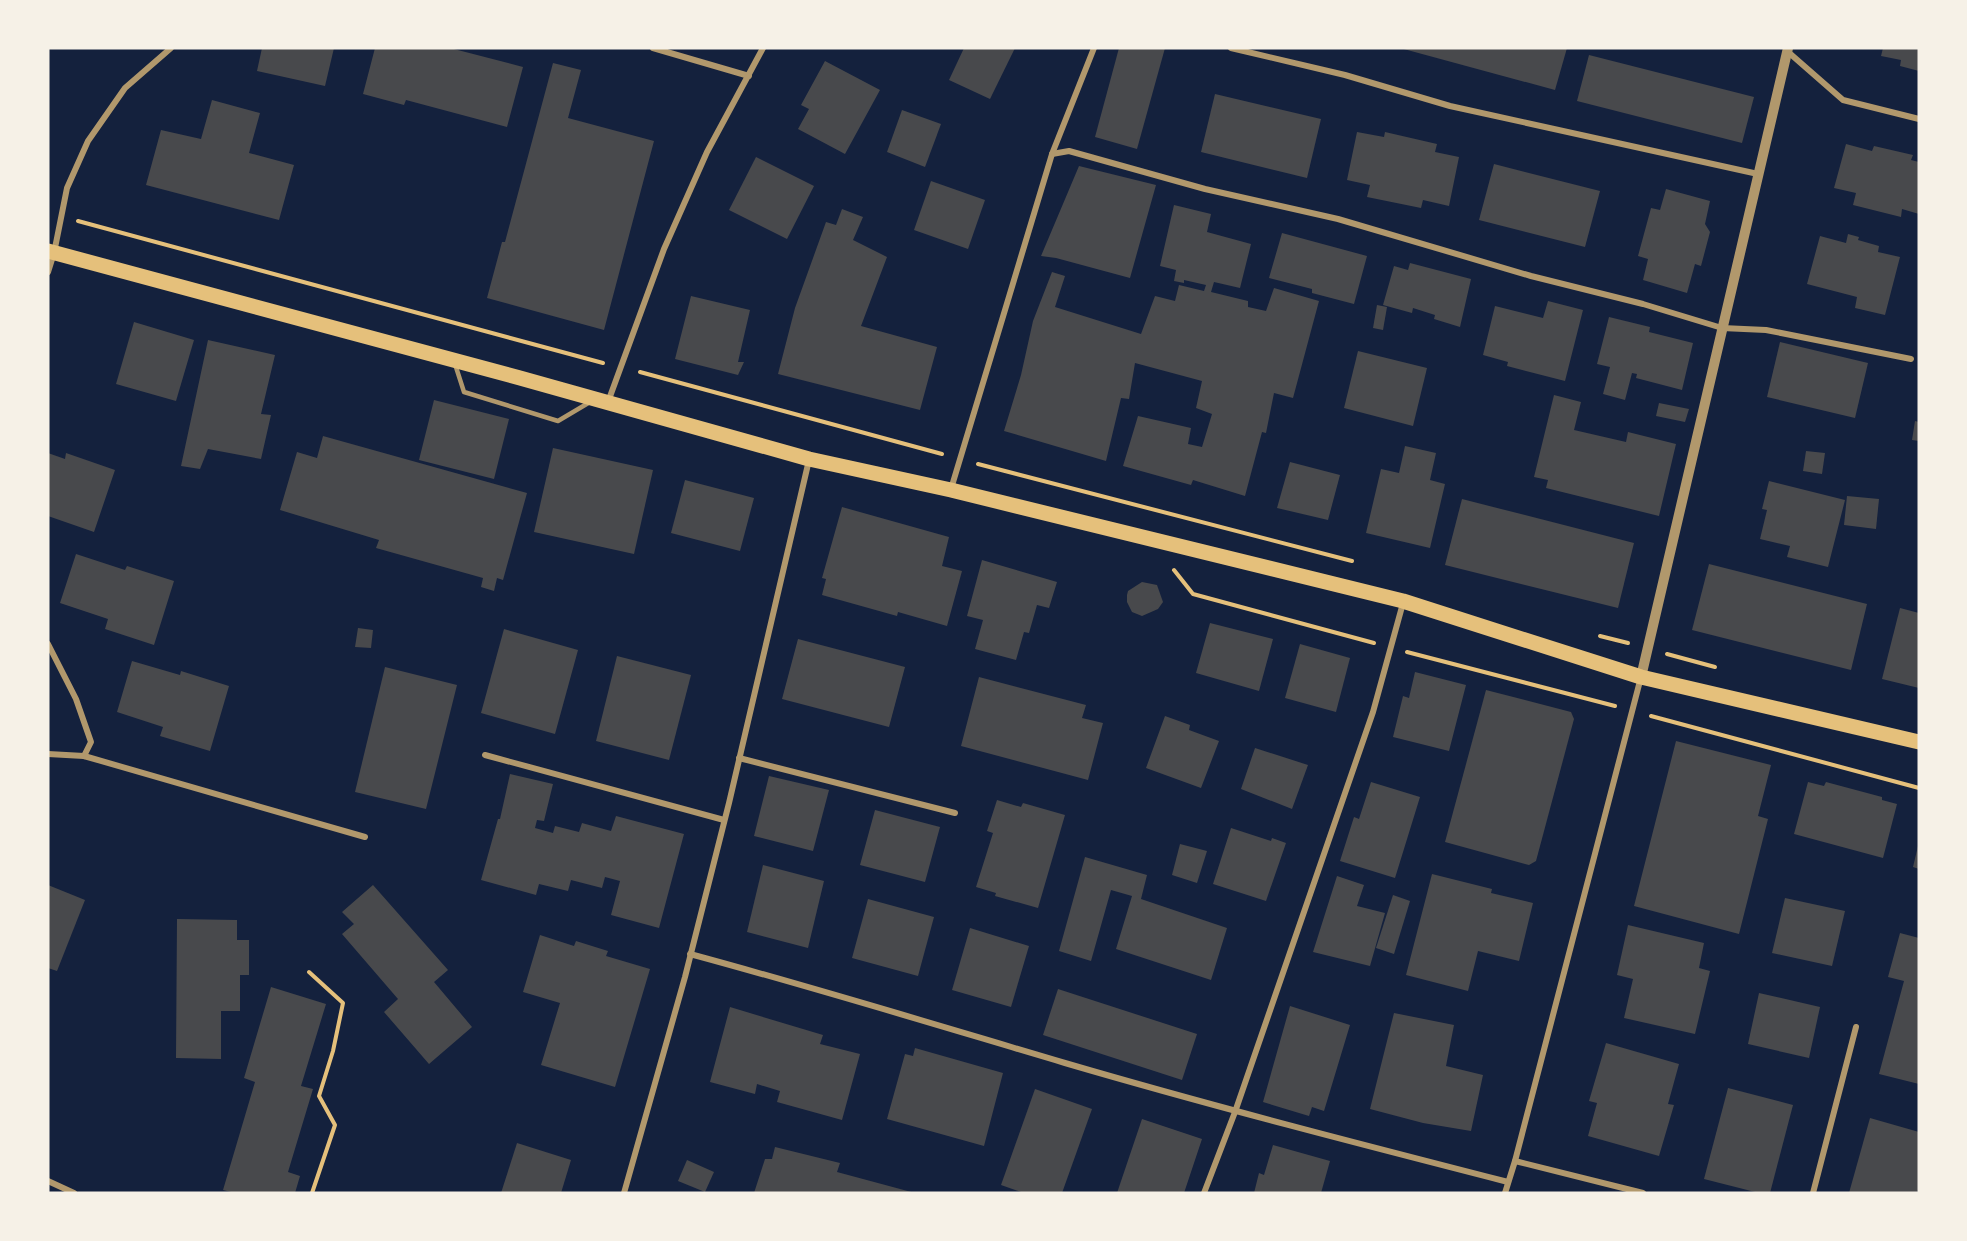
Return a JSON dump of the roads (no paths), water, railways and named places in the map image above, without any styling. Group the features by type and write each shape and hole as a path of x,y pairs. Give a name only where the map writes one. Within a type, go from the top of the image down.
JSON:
{"main road":[{"path":"51,252 454,360 809,459 951,490 1403,601 1641,677 1919,742"}],"street":[{"path":"48,272 68,188 88,141 125,88 171,48"},
{"path":"652,48 749,76"},
{"path":"602,401 621,368 668,238 707,152 763,48"},
{"path":"951,490 1052,154 1094,48"},
{"path":"1231,48 1345,75 1450,106 1758,174"},
{"path":"1505,1193 1641,677 1787,49 1843,100 1919,119"},
{"path":"1052,154 1069,151 1205,189 1338,219 1531,276 1643,304 1722,328 1766,330 1911,359"},
{"path":"624,1193 690,954 724,820 809,459"},
{"path":"1204,1193 1235,1112 1373,712 1403,601"},
{"path":"48,644 76,699 91,742 84,756"},
{"path":"48,754 84,756 365,837"},
{"path":"485,755 724,820"},
{"path":"739,758 955,813"},
{"path":"690,954 801,984 1235,1112 1508,1182"},
{"path":"1813,1193 1856,1027"},
{"path":"1515,1161 1643,1193"},
{"path":"48,1181 74,1193"}],"lane":[{"path":"454,360 464,392 558,422 602,401"}]}
